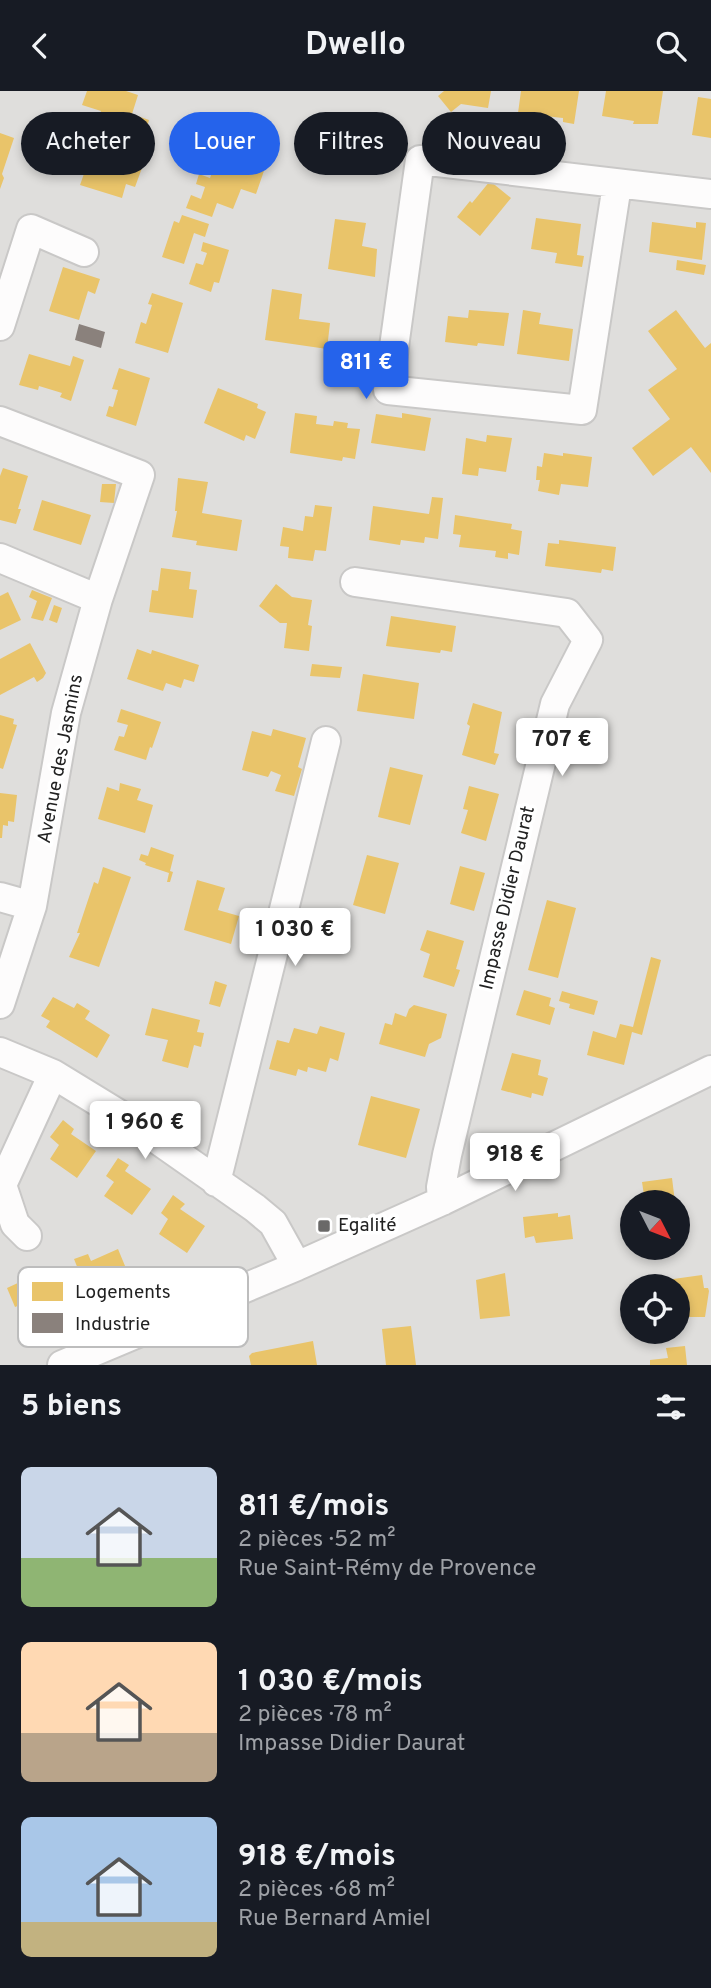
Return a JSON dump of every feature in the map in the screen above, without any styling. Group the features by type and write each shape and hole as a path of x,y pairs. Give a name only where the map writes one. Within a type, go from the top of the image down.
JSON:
{"street":[{"path":"617,185 582,410 388,390 421,160 711,194"},
{"path":"0,326 31,229 84,252"},
{"name":"Avenue des Jasmins","path":"0,421 140,475 98,599 66,713 32,906 0,1004"},
{"path":"0,558 98,599"},
{"name":"Impasse Didier Daurat","path":"355,582 567,613 588,640 555,704 447,1155 441,1187 442,1201"},
{"path":"216,1182 326,741"},
{"path":"0,897 32,906"},
{"path":"0,1052 53,1074 138,1126 273,1223 297,1266"},
{"path":"248,1287 442,1201 711,1070"},
{"path":"27,1236 15,1224 2,1185 53,1074"},
{"path":"62,1365 105,1347"}],"shaded area":[{"path":"0,91 711,91 711,1365 0,1365"}],"building: Logements":[{"path":"87,91 126,91 138,95 133,112 101,112 82,105"},
{"path":"444,91 491,91 488,108 461,104 451,112 438,96"},
{"path":"521,91 579,91 574,124 566,123 566,112 518,112"},
{"path":"606,91 663,91 658,124 633,124 634,121 602,116"},
{"path":"698,97 711,99 711,138 692,135"},
{"path":"0,133 14,138 0,189"},
{"path":"84,175 139,175 135,187 126,184 122,198 80,185"},
{"path":"199,175 210,178 211,175 263,175 256,194 241,189 233,209 217,203 212,217 186,208 191,195 201,199 205,187 196,184"},
{"path":"490,181 511,198 480,236 457,217"},
{"path":"182,215 209,224 205,237 194,233 184,264 162,257 174,221 179,223"},
{"path":"536,218 581,224 577,255 584,256 582,267 555,263 557,253 531,249"},
{"path":"335,219 366,223 362,246 377,249 375,277 328,269"},
{"path":"652,222 696,228 696,222 706,223 702,260 649,252"},
{"path":"203,242 229,250 219,283 214,282 211,292 189,284 196,263 203,265 207,253 201,251"},
{"path":"677,260 706,265 704,275 676,270"},
{"path":"63,267 100,279 95,294 88,291 79,320 49,311"},
{"path":"272,289 302,294 299,319 330,323 327,349 265,340"},
{"path":"152,293 183,303 168,353 135,343 141,322 146,324 152,305 148,304"},
{"path":"469,310 509,313 504,346 445,342 448,316 468,318"},
{"path":"523,310 541,313 539,324 573,329 569,361 517,354"},
{"path":"676,310 705,348 711,343 711,473 691,447 653,476 632,448 670,419 648,390 677,369 648,331"},
{"path":"29,354 70,366 73,356 84,360 71,401 60,397 62,393 39,386 38,390 19,385"},
{"path":"119,368 150,378 136,426 106,416 109,406 113,407 118,390 112,389"},
{"path":"218,388 258,404 257,408 266,412 255,439 246,435 244,441 204,423"},
{"path":"295,413 317,416 316,424 333,426 334,421 348,423 347,428 360,429 355,459 343,457 342,461 290,453"},
{"path":"402,413 431,418 425,451 371,443 376,414 402,418"},
{"path":"487,435 512,438 506,472 479,468 478,476 462,474 466,438 486,442"},
{"path":"544,453 592,457 588,487 561,484 559,495 538,491 540,480 536,480 537,466 542,467"},
{"path":"3,468 28,476 16,524 0,520 0,476"},
{"path":"178,478 208,482 202,513 242,520 237,551 196,545 197,541 172,537 177,511"},
{"path":"102,484 116,484 114,503 100,502"},
{"path":"432,497 443,498 438,539 425,537 424,543 401,540 400,545 369,540 373,506 429,514"},
{"path":"42,500 91,515 81,545 33,530"},
{"path":"315,505 332,507 326,551 315,550 313,561 288,558 289,547 280,546 283,527 303,531 305,516 313,517"},
{"path":"455,515 512,524 511,529 522,531 519,555 508,553 508,559 495,557 496,551 459,547 461,535 453,534"},
{"path":"559,540 616,547 613,571 602,569 601,573 545,566 548,543 559,544"},
{"path":"161,568 191,572 189,589 197,590 193,618 149,612 152,590 158,591"},
{"path":"276,584 292,597 312,600 308,625 312,626 309,651 284,648 287,623 280,623 259,606"},
{"path":"32,590 52,598 43,621 31,618 37,601 29,597"},
{"path":"8,592 21,620 0,630 0,596"},
{"path":"54,605 62,608 57,623 49,620"},
{"path":"391,616 456,626 452,652 386,646"},
{"path":"30,643 46,673 37,682 34,677 0,695 0,659"},
{"path":"137,649 151,654 152,650 199,665 194,682 184,679 181,688 166,683 163,691 127,679"},
{"path":"312,664 342,667 340,678 310,676"},
{"path":"363,674 419,683 414,719 357,711"},
{"path":"473,703 502,712 494,753 499,754 495,765 462,755"},
{"path":"121,709 161,722 146,760 114,750 119,736 124,737 128,725 117,722"},
{"path":"0,715 14,719 13,724 17,725 3,769 0,768"},
{"path":"273,729 306,738 298,767 302,769 294,796 275,791 281,775 271,771 268,777 242,770 252,731 271,736"},
{"path":"390,767 423,775 410,825 378,817"},
{"path":"120,783 141,789 137,800 153,805 145,833 98,819 107,787 119,791"},
{"path":"469,786 499,794 486,841 461,833 468,810 463,809"},
{"path":"0,793 17,795 14,822 8,821 8,826 3,825 2,838 0,838"},
{"path":"151,847 174,855 170,882 167,882 169,873 145,865 146,863 139,860 141,854 148,856"},
{"path":"367,855 399,863 385,914 353,905"},
{"path":"460,866 485,873 474,911 450,904"},
{"path":"103,867 131,877 99,967 69,957 80,933 77,933 94,882 98,884"},
{"path":"197,880 225,888 218,910 239,916 231,944 184,930"},
{"path":"547,900 576,908 558,978 528,970"},
{"path":"427,930 464,941 456,969 460,970 454,987 423,977 430,954 420,950"},
{"path":"651,957 661,960 642,1035 632,1032 624,1065 587,1055 593,1031 616,1038 620,1024 633,1027"},
{"path":"215,981 227,985 220,1007 209,1004"},
{"path":"524,990 551,998 549,1006 555,1008 550,1025 516,1015"},
{"path":"562,991 598,1001 594,1015 569,1008 570,1004 559,1001"},
{"path":"53,997 74,1008 77,1003 90,1011 85,1019 110,1035 97,1058 46,1027 50,1021 41,1016"},
{"path":"414,1005 447,1014 441,1038 429,1044 425,1057 379,1044 385,1023 392,1025 395,1013 406,1017"},
{"path":"152,1008 200,1020 197,1032 204,1033 201,1047 194,1045 188,1068 162,1061 168,1040 145,1035"},
{"path":"320,1026 345,1033 338,1061 330,1058 326,1072 308,1067 307,1072 298,1069 296,1076 269,1069 277,1040 289,1043 294,1028 317,1034"},
{"path":"512,1053 541,1060 538,1075 548,1078 543,1096 532,1093 531,1098 501,1090"},
{"path":"371,1096 420,1109 406,1158 358,1145"},
{"path":"63,1120 74,1129 71,1134 96,1151 77,1178 50,1159 59,1145 50,1137"},
{"path":"118,1158 129,1165 125,1171 151,1189 132,1215 104,1196 114,1182 106,1176"},
{"path":"672,1178 674,1190 643,1190 642,1182"},
{"path":"173,1195 185,1204 180,1209 205,1226 187,1253 159,1234 168,1219 161,1213"},
{"path":"558,1213 558,1217 570,1215 573,1239 536,1243 534,1236 525,1238 523,1217"},
{"path":"118,1249 125,1267 77,1267 74,1259 88,1254 91,1261"},
{"path":"505,1273 510,1316 480,1319 476,1280"},
{"path":"702,1275 704,1288 708,1288 705,1317 690,1317 690,1277"},
{"path":"18,1283 18,1306 15,1307 7,1288"},
{"path":"411,1326 416,1365 386,1365 382,1329"},
{"path":"313,1341 317,1365 251,1365 249,1356 252,1353"},
{"path":"685,1346 687,1365 650,1365 650,1360 668,1358 666,1348"}],"building: Industrie":[{"path":"79,324 105,332 101,348 75,340"}],"place":[{"name":"Egalité","path":"324,1226"}]}
